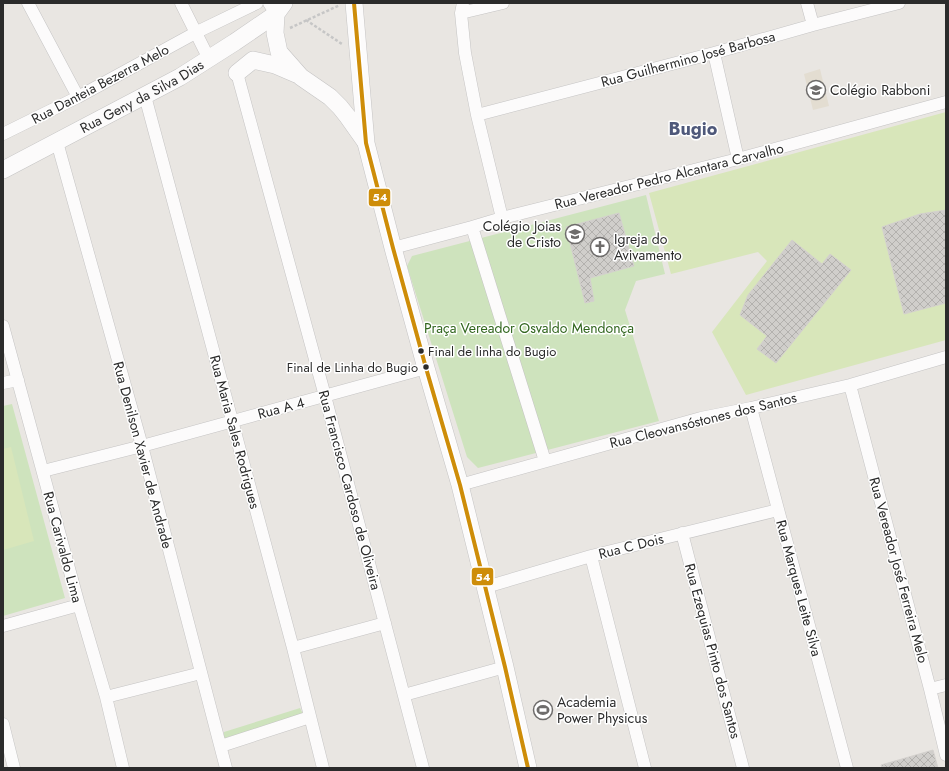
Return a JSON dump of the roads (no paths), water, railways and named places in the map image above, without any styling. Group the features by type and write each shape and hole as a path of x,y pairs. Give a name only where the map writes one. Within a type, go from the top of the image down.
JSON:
{"main road":[{"path":"354,3 366,143 393,248 460,485 486,587 528,768"},
{"path":"276,7 275,33 279,52 301,77"},
{"name":"Rua Geny da Silva Dias","path":"3,170 180,77 209,59 276,7"},
{"path":"237,73 253,60 275,65 301,77 330,97 340,107 366,143"}],"street":[{"path":"28,3 78,97"},
{"path":"181,3 197,32 209,59"},
{"name":"Rua Danteia Bezerra Melo","path":"3,134 78,97 197,32 257,3"},
{"path":"502,218 477,115 465,52 462,8 503,3"},
{"path":"807,3 813,25"},
{"name":"Rua Guilhermino José Barbosa","path":"477,115 714,54 813,25 899,3"},
{"path":"714,54 738,159"},
{"name":"Rua Francisco Cardoso de Oliveira","path":"237,73 325,396 423,768"},
{"name":"Rua Maria Sales Rodrigues","path":"145,96 293,648 323,768"},
{"name":"Rua Vereador Pedro Alcantara Carvalho","path":"393,248 502,218 738,159 946,102"},
{"name":"Rua Denilson Xavier de Andrade","path":"57,142 142,446 226,768"},
{"path":"472,227 545,461"},
{"name":"Rua Carivaldo Lima","path":"3,326 79,605 106,697 123,768"},
{"name":"Rua Cleovansóstones dos Santos","path":"460,485 701,418 850,385 946,357"},
{"name":"Rua A 4","path":"43,471 142,446 426,368"},
{"path":"3,383 18,380"},
{"name":"Rua Vereador José Ferreira Melo","path":"850,385 946,755"},
{"name":"Rua Marques Leite Silva","path":"751,408 847,768"},
{"name":"Rua C Dois","path":"486,587 592,556 778,510"},
{"name":"Rua Ezequias Pinto dos Santos","path":"682,533 743,768"},
{"path":"592,556 645,768"},
{"path":"3,626 79,605"},
{"path":"293,648 385,623"},
{"path":"404,695 505,667"},
{"path":"106,697 201,673"},
{"path":"930,689 946,685"},
{"path":"221,746 310,718"},
{"path":"3,724 14,768"}],"place":[{"name":"Colégio Rabboni","path":"816,90"},
{"name":"Colégio Joias de Cristo","path":"575,234"},
{"name":"Igreja do Avivamento","path":"600,247"},
{"name":"Final de linha do Bugio","path":"421,351"},
{"name":"Final de Linha do Bugio","path":"426,367"},
{"name":"Academia Power Physicus","path":"543,710"}],"district":[{"name":"Bugio","path":"693,129"}],"park label":[{"name":"Praça Vereador Osvaldo Mendonça","path":"529,328"}]}
